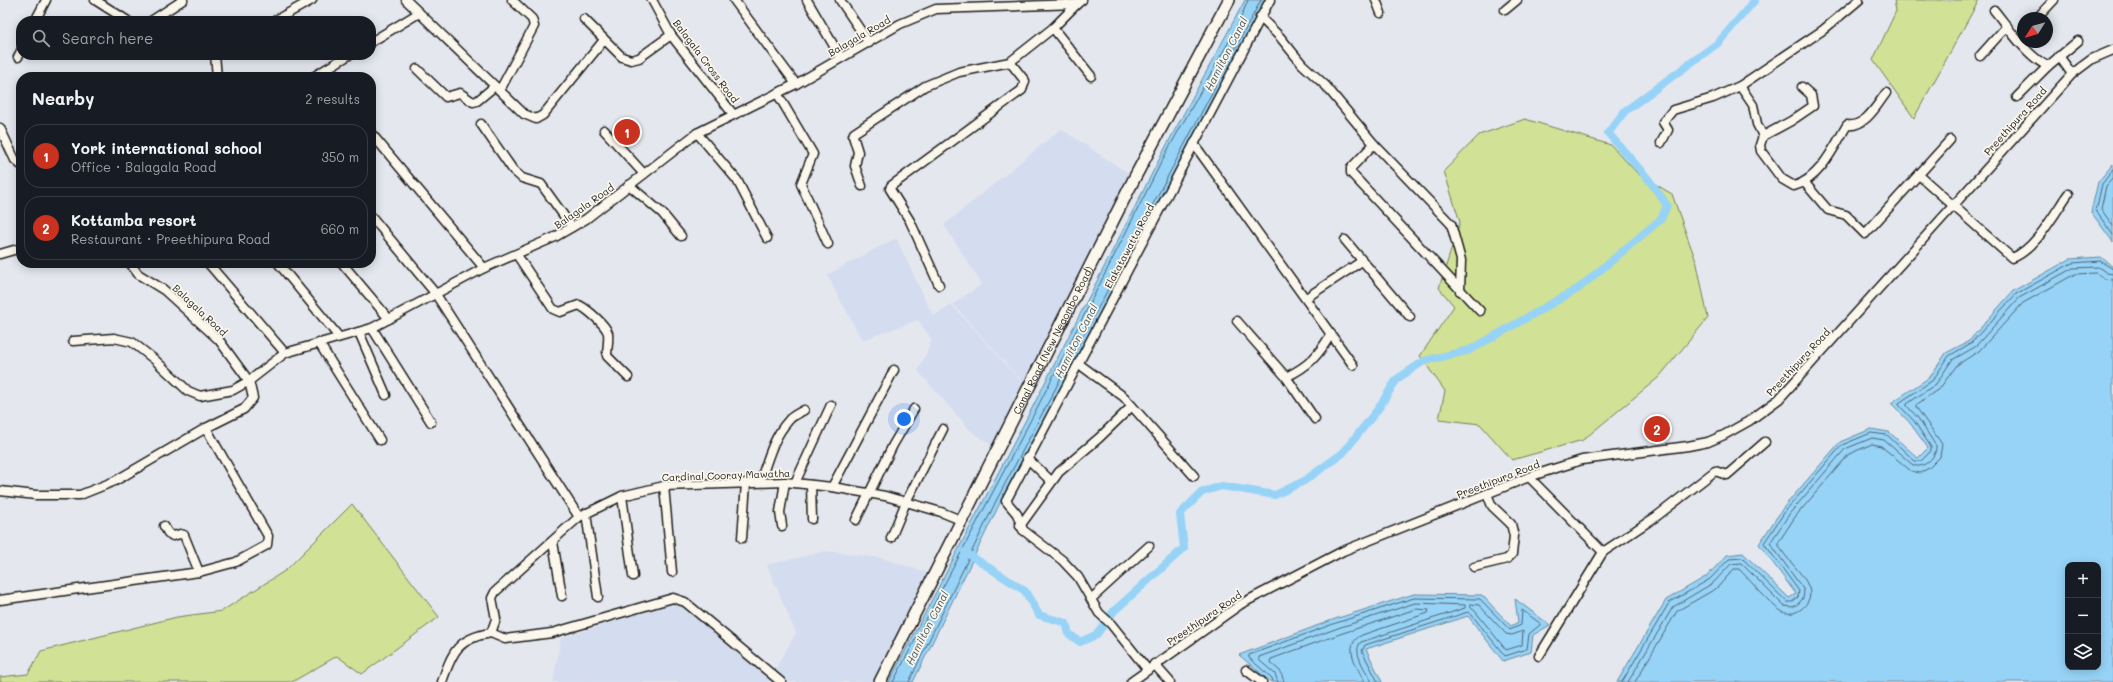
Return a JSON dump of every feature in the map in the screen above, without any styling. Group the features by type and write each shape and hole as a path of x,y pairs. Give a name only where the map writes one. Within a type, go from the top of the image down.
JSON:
{"main road":[{"name":"Canal Road (New Negombo Road)","path":"880,682 963,521 1135,178 1229,0"}],"street":[{"path":"38,16 46,0"},
{"path":"95,0 120,16"},
{"path":"159,16 183,0"},
{"path":"283,16 312,0"},
{"path":"406,0 524,114 536,119 543,115 604,40"},
{"path":"417,69 446,97 460,93 473,102 477,102 497,88 534,26 532,19 512,0"},
{"name":"Balagala Cross Road","path":"652,0 672,35 733,114"},
{"path":"734,0 796,84"},
{"path":"807,0 841,58"},
{"path":"840,0 869,43"},
{"name":"Elakatawatta Road","path":"1020,526 1017,514 1006,501 1027,458 1079,364 1270,0"},
{"path":"1376,0 1381,14"},
{"path":"1505,10 1517,0"},
{"path":"1661,142 1668,130 1663,122 1673,110 1713,98 1740,86 1824,30 1859,0"},
{"path":"2043,12 2054,0"},
{"path":"862,186 855,166 858,152 853,136 854,133 925,86 959,72 1010,62 1053,28 1080,2"},
{"name":"Balagala Road","path":"134,268 138,274 164,290 219,340 249,381 286,353 372,328 484,268 517,255 555,237 572,227 630,185 697,133 796,84 900,24 936,9 1080,2"},
{"path":"1994,10 2007,26 2017,34"},
{"path":"376,39 419,13"},
{"path":"1260,18 1280,37 1302,64 1326,86 1374,144 1451,224 1461,260 1460,291"},
{"path":"584,19 622,57 631,60 639,58 672,35"},
{"path":"1980,56 2007,26"},
{"path":"1053,28 1091,76"},
{"path":"2017,97 2048,66 2078,41"},
{"path":"2029,48 2041,63 2048,66"},
{"name":"Preethipura Road","path":"1131,682 1150,667 1241,604 1343,551 1529,477 1582,460 1708,442 1749,422 1778,400 2072,74 2092,59 2113,50"},
{"path":"2059,56 2072,74"},
{"path":"215,60 217,72"},
{"path":"321,72 341,60"},
{"path":"939,285 910,221 890,189 891,186 1022,90 1025,81 1010,62"},
{"path":"1740,86 1753,105 1757,124 1763,136"},
{"path":"1802,87 1811,95 1813,106 1791,121 1763,136 1760,145 1761,151 1782,179 1794,186 1805,183 1822,165 1847,126 1853,126 1866,119 1886,93"},
{"path":"777,93 813,154 801,184 828,244"},
{"path":"481,124 513,170 522,178 541,184 572,227"},
{"path":"0,128 16,161"},
{"path":"604,130 644,174"},
{"path":"697,133 737,180 767,238"},
{"path":"376,139 484,268"},
{"path":"1805,183 1828,210 1846,215 1865,234 1950,140"},
{"path":"1194,144 1353,365"},
{"path":"1374,144 1351,168 1351,173 1480,311"},
{"path":"1919,175 2012,258 2021,254 2036,238 2068,194"},
{"path":"630,185 662,213 681,236"},
{"path":"376,222 435,293 583,515 598,597"},
{"path":"1345,240 1410,317"},
{"path":"0,254 16,249"},
{"path":"517,255 553,309 560,312 579,305 585,308 596,318 608,332 607,356 628,377"},
{"path":"1306,298 1362,261"},
{"path":"212,268 286,353"},
{"path":"282,268 339,337"},
{"path":"346,268 389,319"},
{"path":"1237,321 1286,377 1315,419"},
{"path":"372,328 431,422"},
{"path":"359,332 386,395"},
{"path":"1286,377 1302,369 1320,351 1331,334"},
{"path":"0,491 36,495 80,495 115,481 206,428 244,409 253,398 249,381 233,390 200,396 188,391 155,360 132,342 114,338 73,341"},
{"path":"319,343 380,440"},
{"path":"1079,364 1124,397 1194,476"},
{"path":"832,487 894,370"},
{"path":"795,483 831,405"},
{"path":"1132,406 1099,438 1059,472 1050,482 1037,506 1020,526 1027,535 1062,560 1078,577 1099,613 1150,667 1170,682"},
{"path":"856,520 868,493 914,409"},
{"path":"760,482 772,448 781,432 789,420 804,410"},
{"path":"0,600 199,572 236,562 266,545 268,536 206,428"},
{"path":"892,538 906,502 943,429"},
{"path":"1539,656 1602,552 1657,516 1715,471 1727,475 1765,442"},
{"path":"1027,458 1050,482"},
{"path":"1529,477 1602,552"},
{"path":"782,526 780,512 785,482"},
{"name":"Cardinal Cooray Mawatha","path":"492,633 496,619 492,598 495,592 583,515 622,496 664,486 785,482 832,487 868,493 906,502 941,512 963,521"},
{"path":"742,538 746,483"},
{"path":"811,485 812,519"},
{"path":"664,486 672,572"},
{"path":"1474,567 1507,559 1512,554 1514,536 1511,524 1492,506 1487,494"},
{"path":"622,496 633,576"},
{"path":"164,526 168,534 173,536 184,536 199,572"},
{"path":"553,542 562,596"},
{"path":"1091,599 1149,546"},
{"path":"442,682 450,659 463,642 475,636 492,633 505,640 552,633 673,598 685,602 781,682"},
{"path":"1246,670 1262,682"}],"shaded area":[{"path":"1061,129 1134,177 1028,388 953,304 982,284 944,225"},
{"path":"896,238 933,316 952,305 1028,389 997,449 971,431 918,371 932,340 918,320 862,340 827,275"},
{"path":"826,551 882,558 931,574 876,682 553,682 561,638 676,602 770,678 796,633 767,565"}],"green space":[{"path":"1894,0 1979,0 1914,118 1873,60 1896,11"},
{"path":"1525,119 1611,145 1638,174 1672,194 1697,264 1708,318 1659,377 1583,440 1512,460 1480,424 1439,419 1445,391 1420,356 1454,306 1439,288 1460,222 1444,171 1479,135"},
{"path":"352,504 439,617 362,674 337,656 292,682 0,682 0,677 28,674 41,651 177,617 222,611 286,570"}],"water":[{"name":"Hamilton Canal","path":"1245,0 1266,0 1001,501 913,682 889,682 1031,410 1163,152"},
{"path":"2113,164 2113,242 2091,212 2098,182"},
{"path":"2101,257 2113,267 2113,682 1617,682 1666,600 1707,576 1727,555 1743,553 1789,598 1796,594 1759,544 1783,508 1840,442 1871,429 1889,432 1918,458 1928,448 1910,423 1891,403 1930,377 1946,353 1969,341 2013,291 2070,259"},
{"path":"1414,594 1482,595 1511,626 1518,622 1515,599 1550,625 1533,635 1531,652 1503,661 1468,616 1366,649 1382,682 1271,682 1239,655 1335,619"}],"waterway":[{"path":"965,552 1025,591 1039,615 1066,623 1069,634 1080,642 1096,635 1114,611 1184,548 1180,514 1202,492 1222,486 1275,495 1304,481 1343,453 1378,409 1397,379 1424,361 1470,350 1579,288 1661,219 1667,205 1649,180 1608,133 1625,111 1718,43 1755,0"}],"place":[{"name":"York international school","path":"627,132"},
{"name":"Kottamba resort","path":"1657,429"}]}
